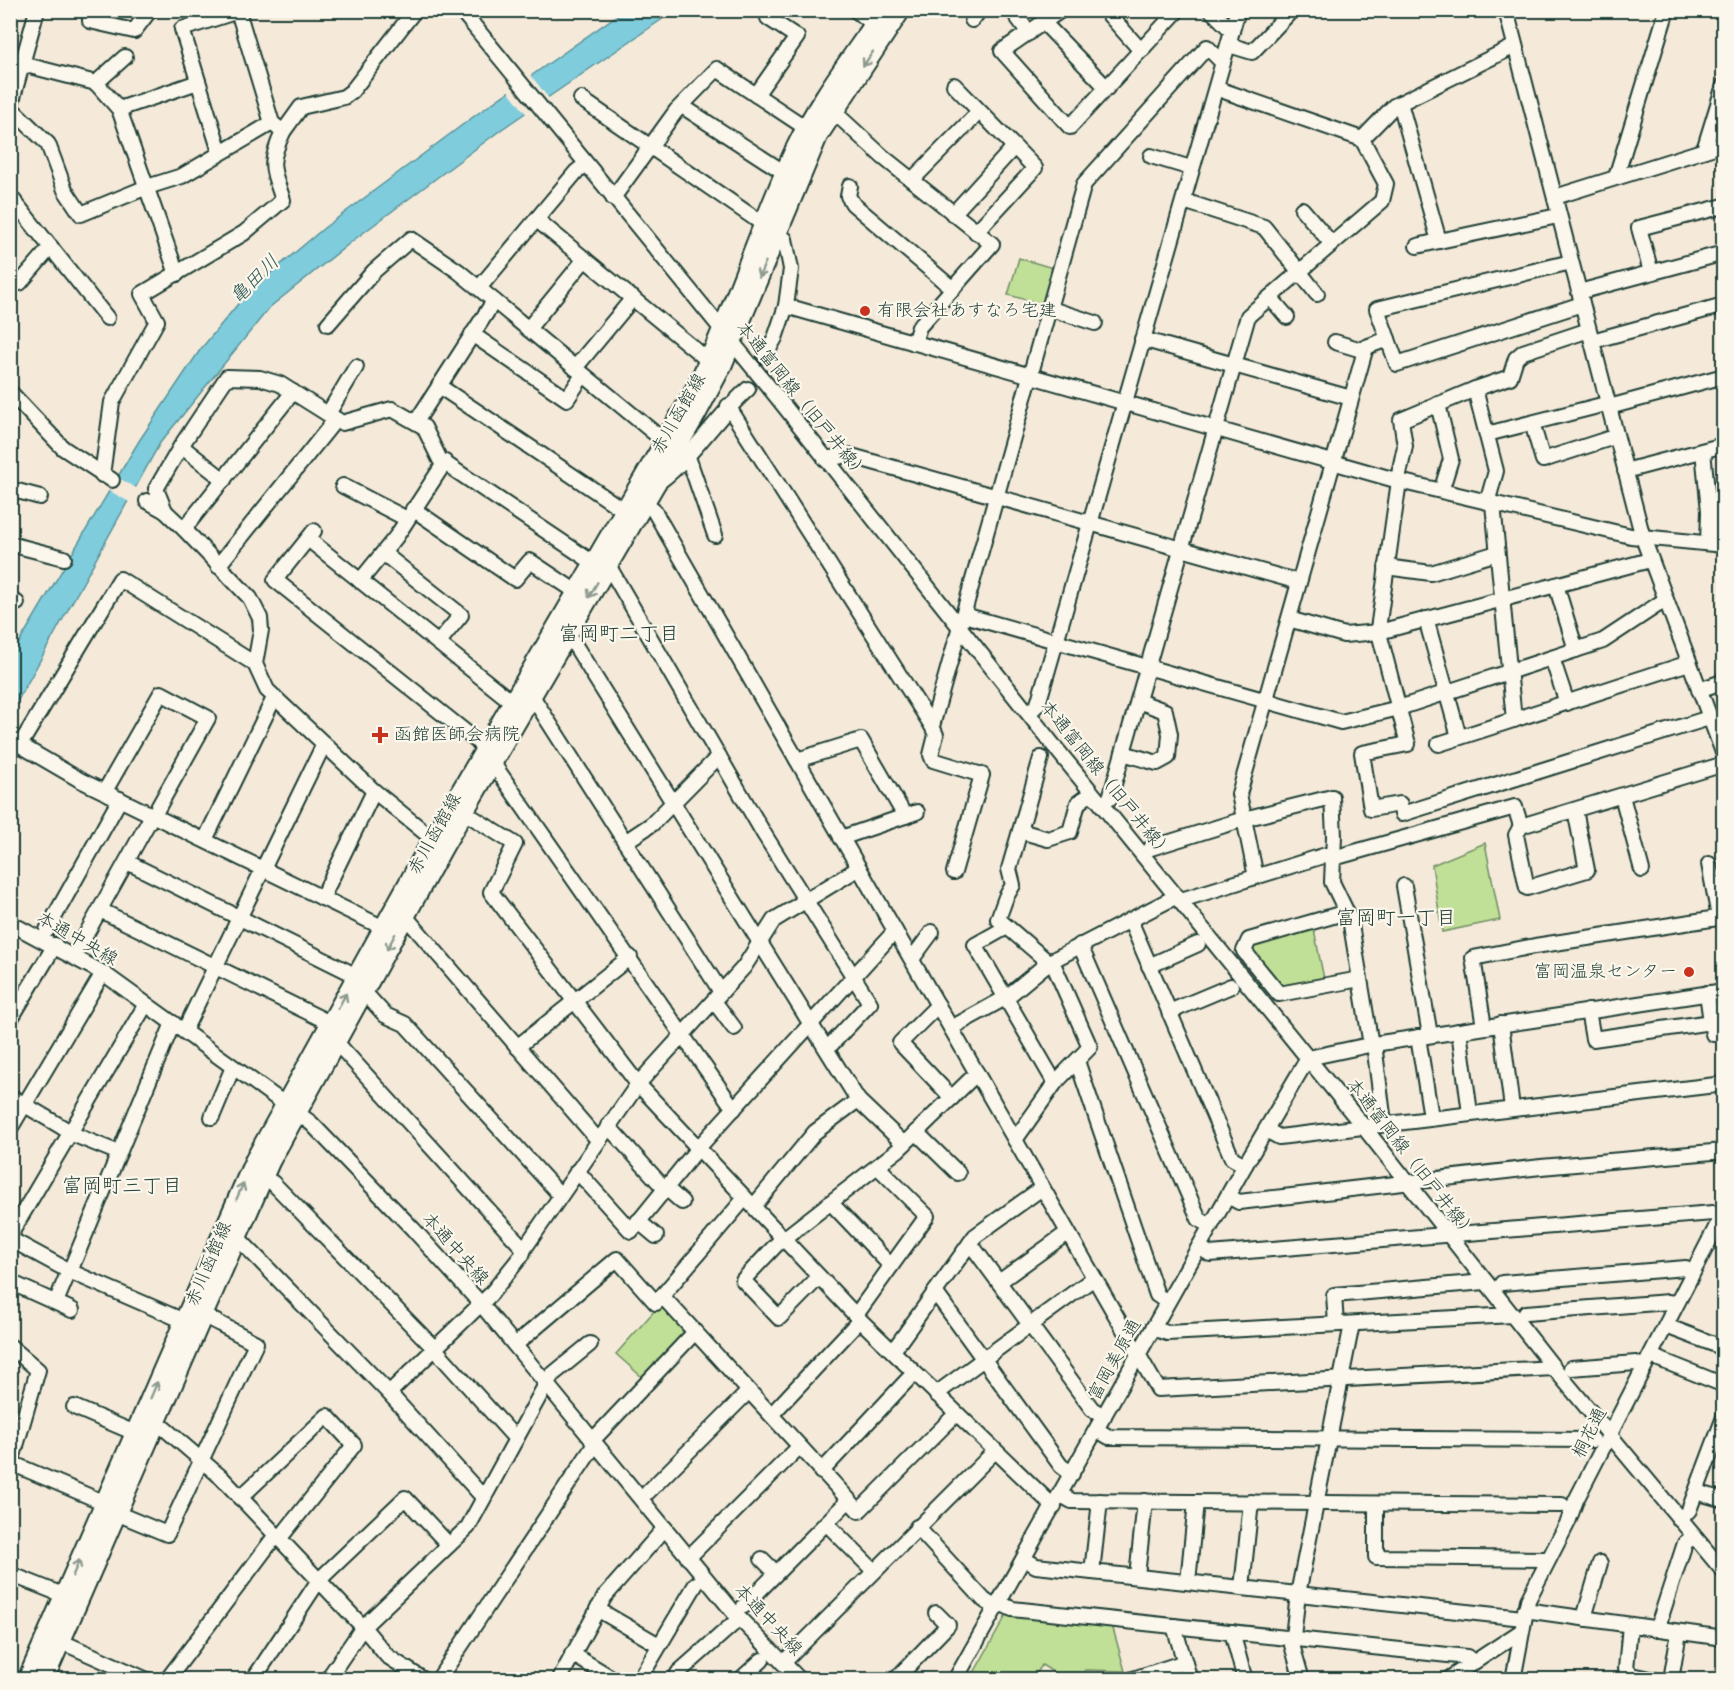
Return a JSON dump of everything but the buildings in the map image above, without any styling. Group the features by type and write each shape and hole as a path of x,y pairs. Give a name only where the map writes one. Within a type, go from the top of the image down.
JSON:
{"main road":[{"name":"赤川函館線","path":"634,507 658,483 727,336 771,229 833,111 901,10"},
{"name":"赤川函館線","path":"771,229 785,173 806,129 826,92 879,17"},
{"name":"赤川函館線","path":"144,1425 203,1315 330,1023 355,975 382,927 438,843 488,756 532,696 568,634 600,564 634,507 664,441 709,361 727,336"},
{"name":"赤川函館線","path":"44,1680 54,1639 244,1181 336,1042 405,916 438,843 464,812 512,702 575,591 600,564"},
{"name":"赤川函館線","path":"27,1680 54,1639"}],"street":[{"path":"37,10 22,63 13,110 48,144 65,190 81,214 147,187 182,176 220,152 278,127 302,107 344,97 352,91 415,10"},
{"path":"90,10 90,21 134,31 150,10"},
{"name":"本通富岡線（旧戸井線）","path":"461,10 825,459 962,621 1029,713 1363,1126 1485,1282 1519,1314 1554,1368 1722,1568"},
{"path":"855,10 879,17"},
{"path":"1012,10 1029,33"},
{"path":"1060,10 1002,51 1070,127 1178,10"},
{"path":"1105,10 1136,45 1143,48"},
{"path":"1211,10 1232,31"},
{"path":"1029,713 1038,704 1191,168 1239,10"},
{"path":"1229,45 1252,52 1292,10"},
{"path":"1506,10 1581,298 1587,336 1605,406 1643,538 1724,756"},
{"path":"1616,177 1667,10"},
{"path":"12,398 72,456 107,478 111,402 158,321 142,294 244,232 284,201 272,167 278,127 238,11 182,29 220,152"},
{"path":"756,95 796,37 768,18"},
{"path":"1044,22 1107,88"},
{"path":"1362,139 1380,118 1400,103 1515,46"},
{"path":"932,726 1051,309 1084,184 1207,47 1223,63"},
{"path":"96,83 125,57"},
{"path":"22,63 96,83 119,108 177,274"},
{"path":"613,198 682,106 717,69 806,129"},
{"path":"119,108 198,82"},
{"path":"954,85 1035,168 976,232"},
{"path":"1704,150 1724,85"},
{"path":"1103,804 1110,798 1248,316 1382,201 1386,184 1362,139 1221,90"},
{"path":"581,99 785,239 790,259 790,287 775,338 765,356"},
{"path":"1400,103 1439,241"},
{"path":"682,106 785,173"},
{"path":"833,111 912,180 992,244 919,327 914,343"},
{"path":"912,180 979,112"},
{"path":"1555,197 1724,144"},
{"path":"953,214 1014,147"},
{"path":"1151,156 1191,168"},
{"path":"479,288 576,172 586,164"},
{"path":"850,186 848,196 853,204 953,289"},
{"path":"10,196 107,318"},
{"path":"1187,202 1264,227 1317,294"},
{"path":"1651,272 1640,228 1724,206"},
{"path":"1302,209 1332,244"},
{"path":"1417,246 1553,217"},
{"path":"537,220 709,361"},
{"path":"328,324 374,272 411,239 479,288 664,441"},
{"path":"20,283 51,247"},
{"path":"1571,262 1377,309 1397,364 1651,272 1724,253"},
{"path":"528,329 585,258"},
{"path":"1270,297 1287,317"},
{"path":"472,334 567,399 579,372 633,298"},
{"path":"416,422 495,301"},
{"path":"1710,718 1402,814 1400,804 1371,809 1362,753 1408,744 1379,632 1386,567 1405,446 1401,420 1510,377 1516,358 1523,352 1724,305"},
{"path":"786,306 1333,463 1643,538 1724,544"},
{"path":"1051,309 1095,323"},
{"path":"1142,339 1351,398"},
{"path":"1256,877 1239,794 1366,347 1388,339"},
{"path":"1335,342 1365,351"},
{"path":"218,566 332,417 356,367"},
{"path":"1487,434 1724,376"},
{"path":"165,511 156,489 181,446 227,377 261,378 280,384 342,423 392,409 416,422 424,428 440,460 600,564 719,756 804,900 870,1003 827,1049"},
{"path":"439,386 634,507 653,509 1158,1389 1554,1368"},
{"path":"658,483 688,457 728,406 748,389"},
{"path":"1475,390 1496,471 1491,500 1514,720"},
{"path":"184,529 293,392"},
{"path":"1438,404 1451,459 1443,485"},
{"path":"728,406 932,726 936,735 930,755 933,760 982,775 954,872"},
{"path":"1532,423 1543,460 1611,438"},
{"path":"1625,471 1724,445"},
{"path":"181,446 224,480"},
{"path":"1703,451 1709,510 1708,543"},
{"path":"825,459 848,455 1299,582"},
{"path":"688,457 715,535"},
{"path":"360,581 383,553 445,462"},
{"path":"344,486 410,514 515,579 530,561 575,591"},
{"path":"10,489 40,497"},
{"path":"147,501 165,511 250,598 257,610 261,630 255,664 262,684 274,698 374,791 438,843"},
{"path":"1709,510 1724,508"},
{"path":"512,702 360,581 311,535 275,580 488,756 734,1108"},
{"path":"10,544 64,558"},
{"path":"383,553 460,615 438,643"},
{"path":"1386,567 1431,573 1497,553"},
{"path":"1289,619 1344,635 1379,632 1650,560"},
{"path":"255,664 120,579 20,745 151,818 205,840 382,927"},
{"path":"1556,585 1576,650"},
{"path":"962,621 1056,641 1341,722 1399,708 1603,641 1665,600"},
{"path":"1426,619 1459,737"},
{"path":"568,634 858,1100 904,1144"},
{"path":"1552,658 1567,703"},
{"path":"1439,744 1689,663"},
{"path":"1699,690 1722,682 1724,678"},
{"path":"74,956 208,718 161,693 105,791"},
{"path":"532,696 625,842 718,997 734,1028"},
{"path":"205,840 274,698"},
{"path":"1123,753 1157,763 1164,761 1169,752 1169,726 1165,711 1138,701"},
{"path":"797,760 861,740 911,814 841,837"},
{"path":"56,1302 119,1153 178,1027 216,966 324,744"},
{"path":"625,842 652,824 719,756"},
{"path":"1015,1140 1055,1083 1090,1047 1055,968 998,920 1013,885 1009,869 1041,758"},
{"path":"1575,810 1587,870 1527,888 1516,835 1521,826 1724,764"},
{"path":"322,898 374,791"},
{"path":"1151,848 1244,819 1332,796 1332,882 1347,912 1373,1044 1384,1123"},
{"path":"1622,796 1642,870"},
{"path":"1020,831 1048,839 1070,832 1078,803 1086,797"},
{"path":"47,930 120,799"},
{"path":"951,1028 1007,997 1049,962 1179,898 1326,855 1332,856 1406,839 1515,807 1521,826"},
{"path":"464,812 515,844 491,892 638,1084 858,1317 1054,1508"},
{"path":"126,862 355,975"},
{"path":"1484,1027 1473,958 1721,917 1709,864"},
{"path":"389,1393 481,1304 522,1255 560,1195 638,1084 744,967 774,920 859,868"},
{"path":"1404,886 1424,1036 1431,1118"},
{"path":"100,909 330,1023"},
{"path":"1347,912 1249,940 1244,951 1279,994 1360,978"},
{"path":"405,916 598,1140"},
{"path":"1130,921 1232,1158 1245,1165"},
{"name":"本通中央線","path":"10,923 55,945 103,973 292,1108 413,1228 481,1304 735,1614 800,1680"},
{"path":"1006,927 975,945 1055,1083"},
{"path":"577,1171 631,1231 699,1147 895,931"},
{"path":"912,959 932,932"},
{"path":"1149,966 1198,944"},
{"path":"10,1020 55,945"},
{"path":"1080,945 1199,1219 1210,1226"},
{"path":"518,1047 630,957"},
{"path":"10,1129 103,973"},
{"path":"1169,1012 1231,986"},
{"path":"1308,1058 1373,1044 1724,990"},
{"path":"364,992 385,1016 405,1024 560,1195"},
{"path":"1707,993 1713,1034 1724,1032"},
{"path":"146,1004 13,1230 11,1243 184,1321"},
{"path":"938,1005 900,1043 952,1098"},
{"path":"1588,1011 1593,1039 1711,1022"},
{"path":"1501,1024 1512,1108"},
{"path":"1459,1031 1470,1113"},
{"path":"336,1042 524,1249"},
{"name":"富岡美原通","path":"955,1680 1054,1508 1198,1247 1308,1058"},
{"path":"1077,1061 1158,1295 1167,1302"},
{"path":"212,1117 233,1067"},
{"path":"819,1277 779,1318 743,1280 783,1239 878,1167 904,1144 977,1073"},
{"path":"1266,1130 1279,1137 1724,1084"},
{"path":"10,1096 70,1132 119,1153"},
{"path":"516,1345 617,1259 656,1303 815,1132 858,1100"},
{"path":"608,1126 665,1188 682,1202"},
{"path":"916,1132 958,1173"},
{"path":"1227,1196 1239,1202 1541,1167 1724,1151"},
{"path":"771,1415 858,1317 927,1216 878,1167"},
{"path":"263,1177 273,1182 435,1349 516,1439"},
{"path":"893,1351 970,1243 1042,1188"},
{"path":"831,1203 891,1266"},
{"path":"1198,1247 1210,1254 1718,1212"},
{"name":"桐花通","path":"1513,1680 1525,1614 1548,1559 1609,1434 1666,1326 1718,1212"},
{"path":"638,1221 656,1236"},
{"path":"999,1282 1067,1233"},
{"path":"237,1237 389,1393 483,1497"},
{"path":"970,1243 1092,1409 1104,1416"},
{"path":"1502,1283 1686,1268"},
{"path":"936,1394 1094,1278"},
{"path":"10,1282 72,1310"},
{"path":"1336,1324 1334,1295 1485,1282"},
{"path":"935,1292 1061,1466 1072,1473"},
{"path":"663,1297 859,1511 956,1414"},
{"path":"1153,1328 1167,1333 1352,1324 1669,1302"},
{"path":"10,1346 38,1371 11,1463 167,1534 256,1343 203,1315"},
{"path":"1302,1680 1292,1645 1298,1594 1352,1324"},
{"path":"1666,1326 1724,1348"},
{"path":"438,1680 593,1443 695,1332"},
{"path":"327,1680 363,1627 468,1527 552,1375 590,1344"},
{"path":"1651,1356 1724,1385"},
{"path":"1571,1368 1636,1363"},
{"path":"821,1472 914,1373"},
{"path":"648,1492 748,1392"},
{"path":"74,1407 144,1425 201,1460 319,1580 387,1656 409,1676 424,1680"},
{"path":"167,1680 278,1537 354,1445 327,1416 240,1498"},
{"path":"1680,1520 1689,1510 1720,1438 1724,1417"},
{"path":"1097,1430 1109,1437 1593,1440"},
{"path":"688,1558 799,1447"},
{"path":"783,1663 995,1450"},
{"path":"1696,1492 1724,1500"},
{"path":"1061,1495 1072,1501 1562,1505"},
{"path":"253,1680 319,1580 405,1498 448,1545"},
{"path":"744,1606 848,1501"},
{"path":"1092,1572 1100,1501"},
{"path":"1137,1576 1145,1501"},
{"path":"1188,1582 1196,1502"},
{"path":"1242,1588 1251,1502"},
{"path":"1376,1504 1376,1557 1548,1559"},
{"path":"826,1523 874,1571"},
{"path":"917,1527 984,1600 998,1606 1467,1657 1473,1662"},
{"path":"559,1680 605,1596 665,1528"},
{"path":"1657,1629 1685,1543 1694,1536"},
{"path":"762,1559 776,1572"},
{"path":"1024,1559 1036,1566 1298,1594 1587,1619 1724,1638"},
{"path":"1587,1619 1586,1611 1600,1563"},
{"path":"10,1574 71,1598"},
{"path":"639,1680 696,1584"},
{"path":"597,1609 659,1645"},
{"path":"898,1678 948,1625 936,1613"},
{"path":"679,1680 676,1677 679,1672 732,1625"},
{"path":"1630,1625 1626,1669 1632,1675 1655,1680"},
{"path":"1174,1626 1190,1680"},
{"path":"1232,1632 1245,1680"},
{"path":"1447,1680 1520,1632"},
{"path":"1671,1680 1679,1632"},
{"path":"54,1639 147,1680"},
{"path":"572,1654 615,1680"},
{"path":"740,1680 762,1659"},
{"path":"1130,1680 1185,1662"}],"green space":[{"path":"1019,258 1056,269 1045,305 1008,295"},
{"path":"1485,843 1500,920 1442,932 1432,865"},
{"path":"1314,930 1324,979 1281,986 1249,952 1251,947"},
{"path":"666,1308 687,1332 643,1378 616,1354 656,1309"},
{"path":"1007,1614 1112,1625 1125,1671 1085,1670 1079,1679 1064,1679 1042,1665 1033,1679 970,1680"}],"water":[{"path":"623,11 674,11 502,129 355,239 270,307 160,443 11,713 11,656 139,441 200,350 247,293 324,228 477,114"}],"pier":[{"path":"529,73 550,100 527,115 507,89"},
{"path":"115,476 138,489 131,503 108,490"}],"place":[{"name":"有限会社あすなろ宅建","path":"865,311"},
{"name":"函館医師会病院","path":"380,735"},
{"name":"富岡温泉センター","path":"1689,972"}],"district":[{"name":"富岡町二丁目","path":"619,634"},
{"name":"富岡町一丁目","path":"1396,918"},
{"name":"富岡町三丁目","path":"122,1186"}],"water label":[{"name":"亀田川","path":"255,280"}]}
